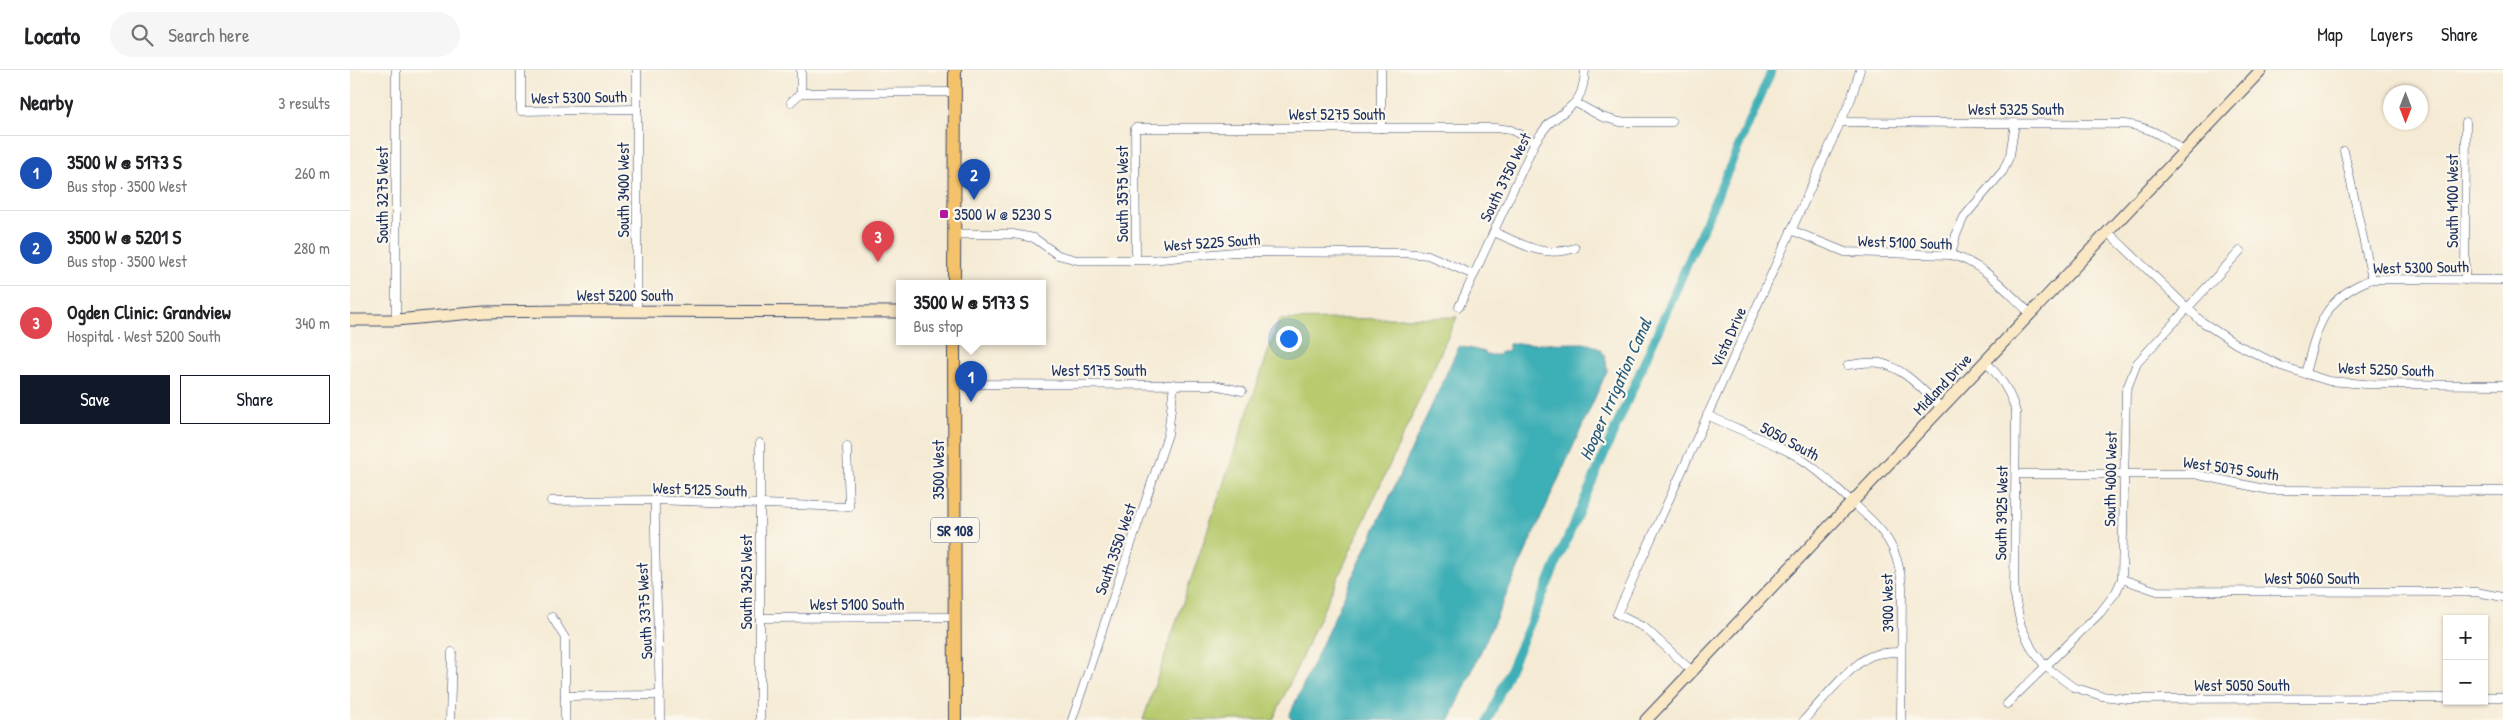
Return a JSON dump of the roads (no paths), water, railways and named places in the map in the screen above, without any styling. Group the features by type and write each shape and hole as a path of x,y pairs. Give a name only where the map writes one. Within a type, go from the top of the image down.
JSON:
{"main road":[{"path":"954,280 955,70"},
{"name":"3500 West","path":"954,345 955,720"}],"street":[{"name":"South 3275 West","path":"396,70 396,320"},
{"name":"West 5300 South","path":"521,70 521,111 637,109"},
{"name":"South 3400 West","path":"637,70 637,311"},
{"path":"801,70 802,93"},
{"path":"1381,70 1382,128"},
{"path":"1585,70 1582,89 1576,103 1602,116 1620,122 1672,122"},
{"name":"Vista Drive","path":"1692,671 1645,628 1617,614 1792,230 1840,122 1860,70"},
{"name":"Midland Drive","path":"1646,720 2261,70"},
{"path":"791,102 802,93 955,92"},
{"name":"South 3750 West","path":"1459,307 1535,142 1548,125 1576,103"},
{"name":"West 5325 South","path":"1840,122 2125,124 2144,126 2162,134 2184,152"},
{"name":"South 4100 West","path":"2465,280 2466,122"},
{"path":"1951,256 1956,235 1964,217 2003,171 2010,155 2015,123"},
{"name":"West 5275 South","path":"1135,128 1495,128 1511,130 1535,142"},
{"name":"South 3575 West","path":"1135,128 1136,259"},
{"path":"2344,151 2372,279"},
{"name":"West 5100 South","path":"1792,230 1845,252 1951,256 1978,265 2031,314"},
{"path":"1494,232 1544,253 1561,253 1575,248"},
{"name":"West 5250 South","path":"2108,232 2202,321 2236,344 2282,366 2329,381 2365,384 2503,385"},
{"name":"West 5225 South","path":"955,234 1013,234 1034,238 1058,255 1077,260 1151,260 1234,252 1404,253 1428,256 1474,275"},
{"name":"South 4000 West","path":"2007,704 2100,612 2116,592 2122,579 2126,391 2138,363 2240,251"},
{"name":"West 5300 South","path":"2305,374 2317,328 2333,303 2352,286 2372,279 2503,280"},
{"name":"West 5200 South","path":"350,320 396,320 484,312 896,312"},
{"name":"South 3925 West","path":"1986,362 2002,378 2011,395 2016,412 2014,592 2021,626 2032,649 2045,666"},
{"path":"1848,364 1879,363 1895,368 1907,376 1942,408"},
{"name":"West 5175 South","path":"955,384 1174,384 1214,385 1242,391"},
{"name":"South 3550 West","path":"1072,720 1168,434 1174,384"},
{"name":"5050 South","path":"1707,415 1792,454 1822,474 1852,502"},
{"name":"South 3425 West","path":"760,444 760,720"},
{"name":"West 5125 South","path":"551,501 655,500 849,507 848,447"},
{"name":"West 5075 South","path":"2016,474 2194,474 2269,490 2503,491"},
{"name":"South 3375 West","path":"655,500 655,594 660,642 660,720"},
{"name":"3900 West","path":"1852,502 1876,523 1896,551 1900,565 1902,586 1901,720"},
{"name":"West 5060 South","path":"2122,579 2157,591 2476,592 2503,597"},
{"path":"552,617 565,638 565,720"},
{"name":"West 5100 South","path":"760,618 955,617"},
{"path":"450,720 452,652"},
{"path":"1804,720 1863,661 1883,653 1901,652"},
{"name":"West 5050 South","path":"2045,666 2074,687 2102,696 2127,699 2443,698"},
{"path":"565,696 660,695"},
{"path":"2488,697 2503,697"}],"water":[{"path":"1584,343 1595,346 1602,351 1606,359 1607,371 1450,720 1292,720 1289,716 1459,346 1485,352 1485,355 1500,355 1500,352 1509,351 1509,344"}],"waterway":[{"name":"Hooper Irrigation Canal","path":"1488,720 1772,70"}],"place":[{"name":"3500 W @ 5201 S","path":"974,200"},
{"name":"3500 W @ 5230 S","path":"944,214"},
{"name":"Ogden Clinic: Grandview","path":"878,262"},
{"name":"3500 W @ 5173 S","path":"971,402"}]}
